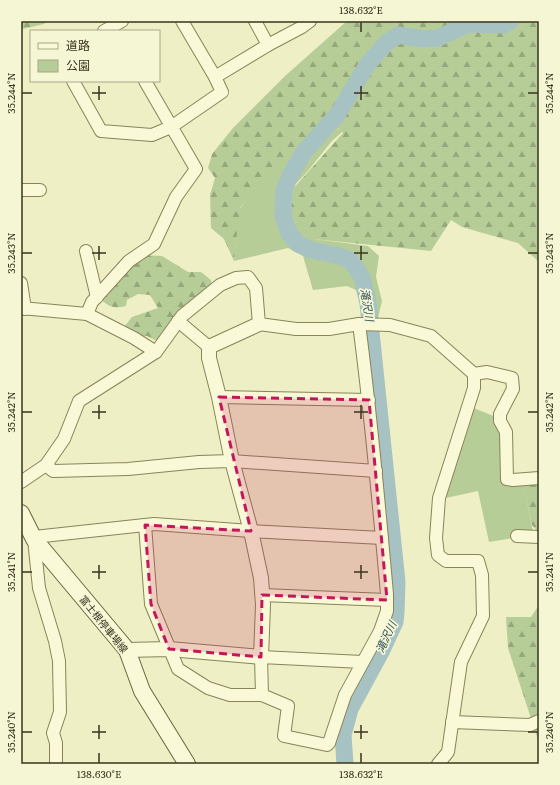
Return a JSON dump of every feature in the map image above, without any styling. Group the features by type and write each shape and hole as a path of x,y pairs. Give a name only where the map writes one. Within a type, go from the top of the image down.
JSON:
{"main road":[{"name":"富士根停車場線","path":"21,513 34,538 127,650 142,691 187,764"}],"street":[{"path":"74,82 101,132 152,135 171,127 222,92 215,77 182,21"},
{"path":"256,21 268,45"},
{"path":"215,77 310,21"},
{"path":"87,314 92,302 129,261 154,244 176,197 196,169 146,82"},
{"path":"21,190 40,190"},
{"path":"86,251 97,297"},
{"path":"21,482 46,465 64,439 79,401 156,352 182,316 220,285 236,278 248,277 256,288 259,324"},
{"path":"21,283 23,308 87,314 134,338 156,352"},
{"path":"178,321 209,347"},
{"path":"209,347 259,324 296,329 329,329 363,324 390,325 431,336 474,374 474,388 439,498 436,538 438,555 446,561 478,561 482,576 483,616 461,662 448,752 438,764"},
{"path":"145,525 151,604 178,669 208,688 230,695 262,696 288,706 284,736 327,745 329,743 345,695 380,631 387,611 363,324"},
{"path":"209,347 209,358 219,397 232,461 261,578 263,605 261,656 262,696"},
{"path":"474,374 487,372 512,378 513,389 500,414 500,421 506,432 507,479 539,478"},
{"path":"219,397 369,400"},
{"path":"46,465 53,470 128,469 199,462 232,461 376,471"},
{"path":"56,764 56,743 53,733 60,712 59,661 55,641 39,588 34,538 145,525 190,526 250,531 382,538"},
{"path":"517,536 539,537"},
{"path":"262,595 387,600"},
{"path":"127,650 169,649 362,662"},
{"path":"452,722 530,724 539,721"}],"highlighted area":[{"path":"219,397 369,400 387,600 262,595 261,657 169,649 151,604 145,525 251,531"}],"green space":[{"path":"21,21 47,21 44,24 23,29"},
{"path":"347,21 539,21 539,262 518,243 462,227 451,220 431,251 313,239 298,229 289,212 290,192 343,133 326,118 284,160 240,208 234,261 224,239 211,228 210,195 215,178 208,168 212,154 233,128 285,76"},
{"path":"325,119 342,132 332,141 290,190 288,213 300,230 314,239 368,246 379,256 376,277 382,301 378,318 367,319 356,290 347,286 313,290 303,256 288,248 234,261 239,210 261,182"},
{"path":"141,255 162,256 188,272 201,272 211,280 212,290 157,341 147,336 135,336 124,327 132,317 158,308 150,295 138,294 127,300 126,306 118,307 109,306 101,299"},
{"path":"471,407 496,417 502,428 508,481 523,482 533,531 531,535 489,542 478,491 441,499"},
{"path":"539,476 539,533 532,525 523,484"},
{"path":"539,605 539,743 508,648 506,617 531,617"}],"waterway":[{"name":"滝沢川","path":"345,764 343,735 350,709 381,652 395,622 396,612 397,582 368,303 362,277 351,261 340,256 311,250 298,244 289,233 283,216 284,190 303,153 337,115 367,65 387,42 399,35 423,39 438,38 468,24 504,25 510,21"}]}
